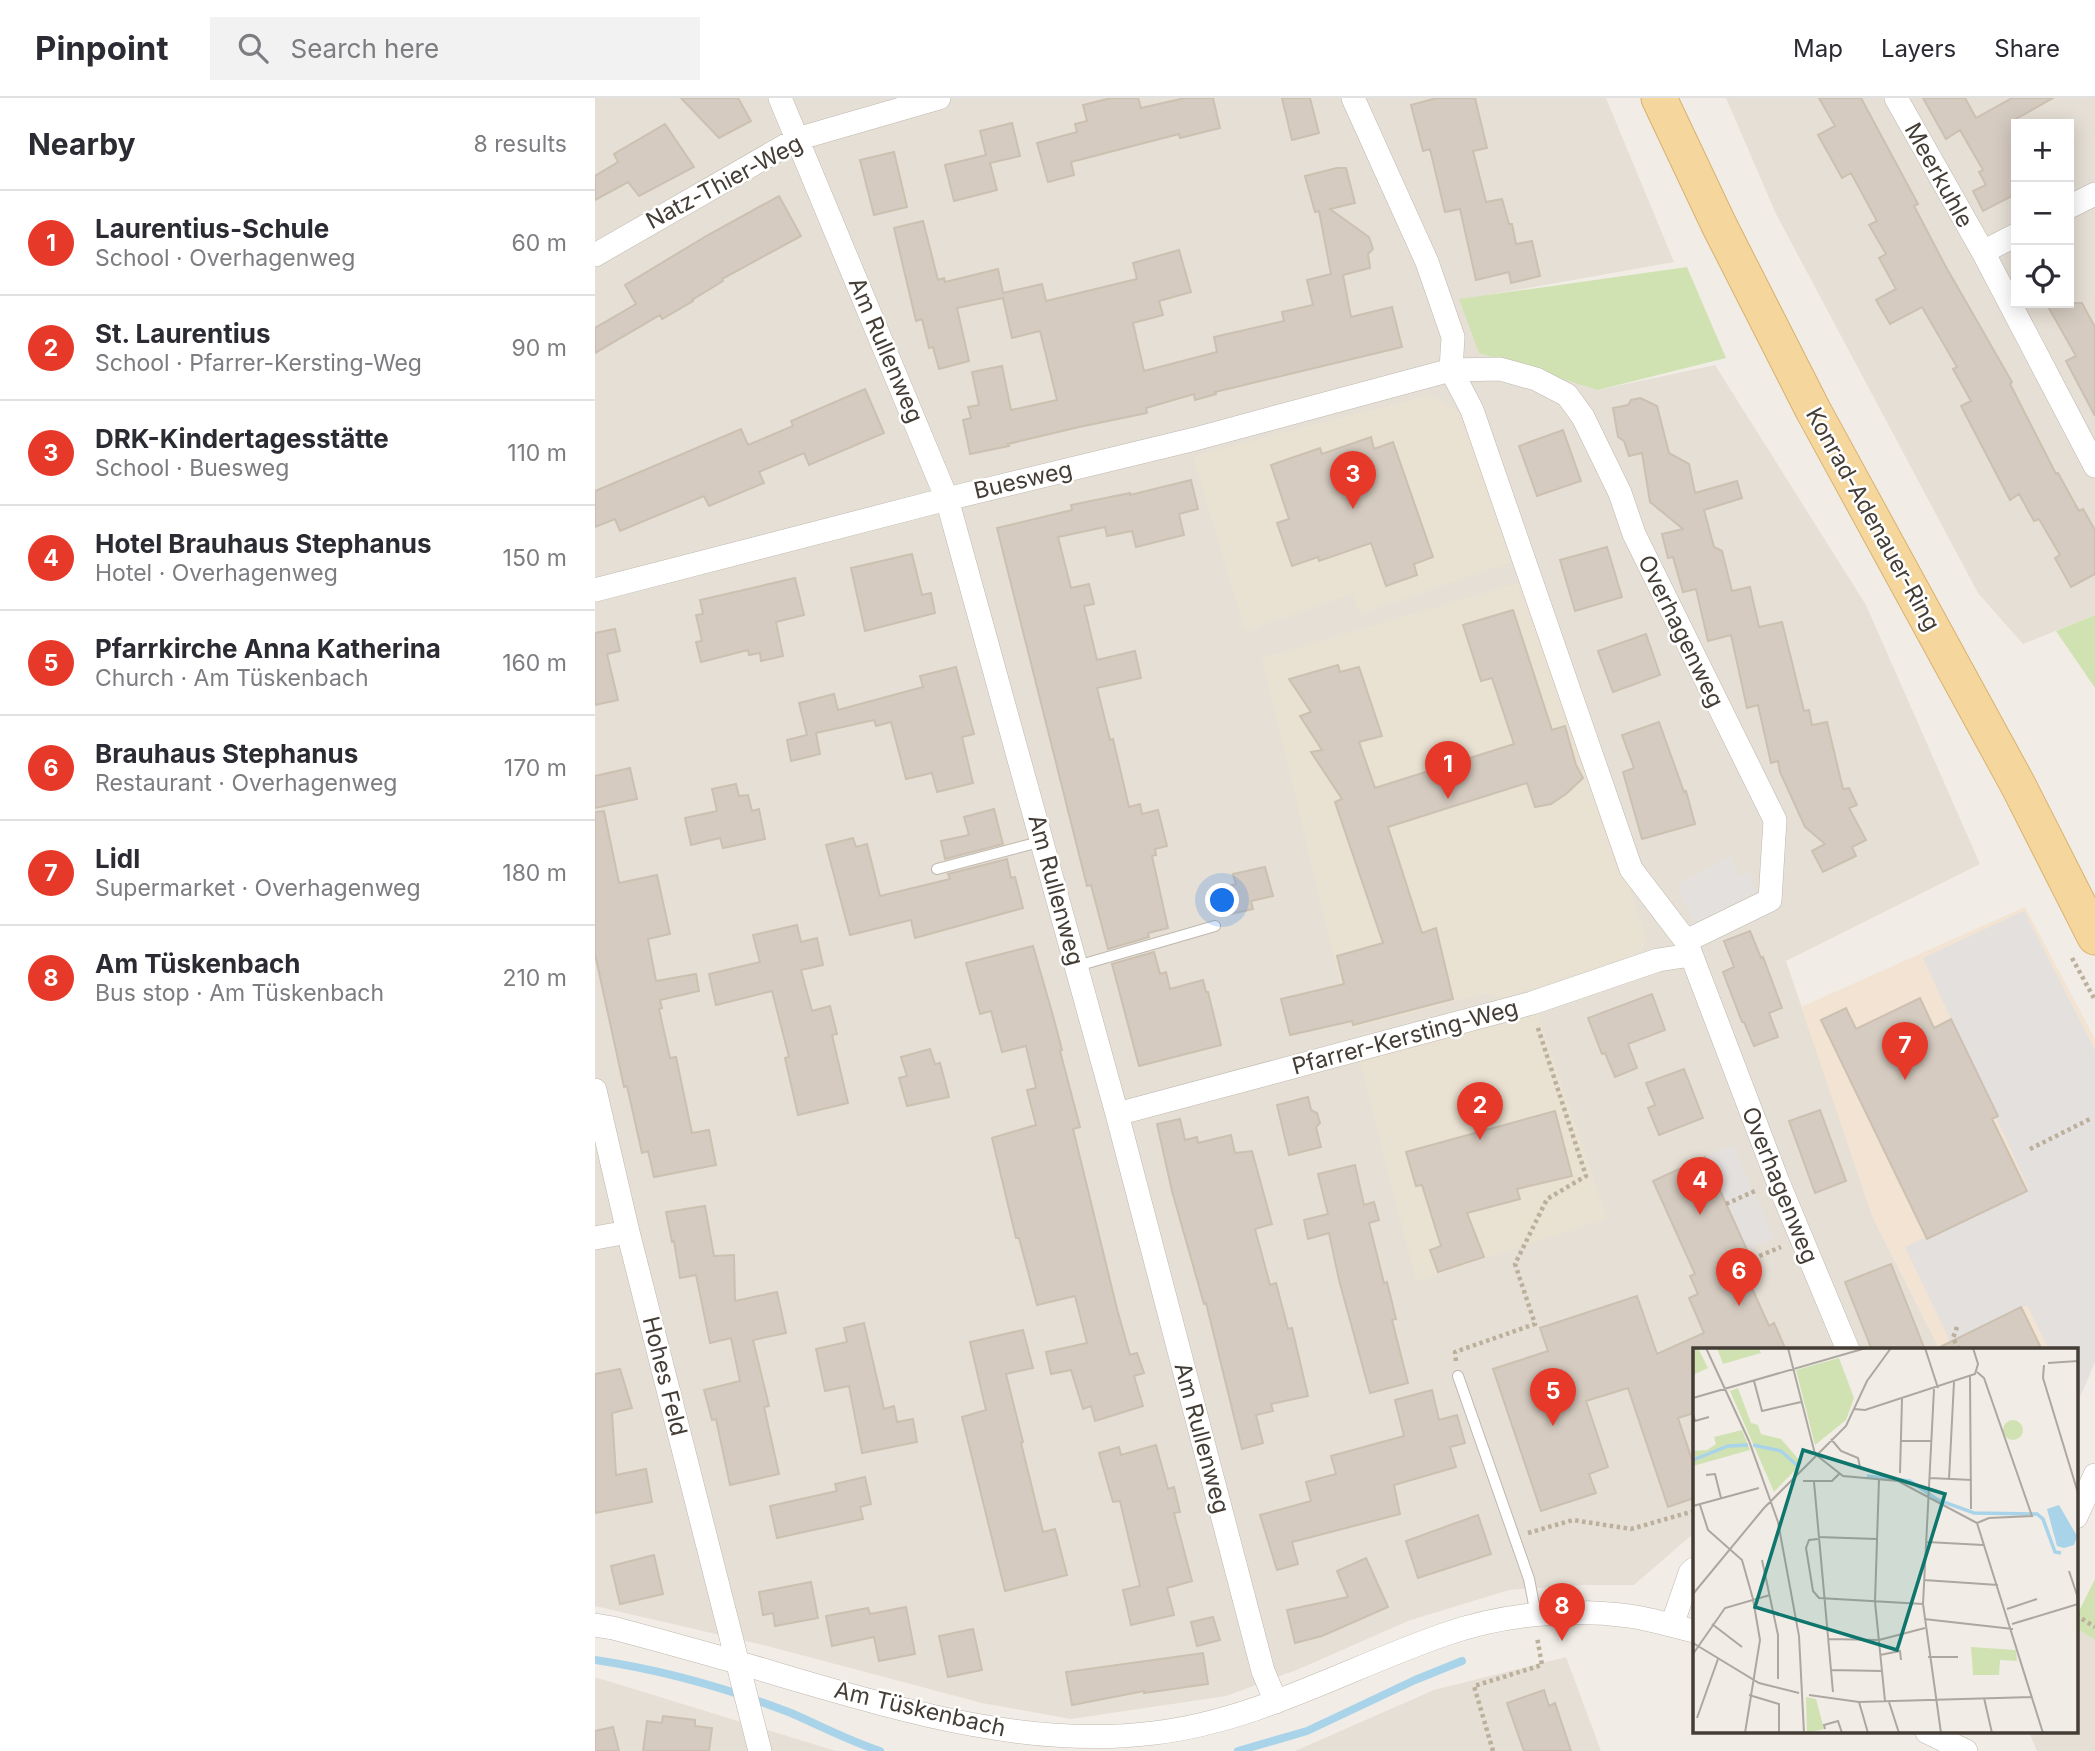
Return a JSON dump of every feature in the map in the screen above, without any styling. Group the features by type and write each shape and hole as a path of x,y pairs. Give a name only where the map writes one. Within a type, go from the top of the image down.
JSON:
{"main road":[{"name":"Konrad-Adenauer-Ring","path":"1659,98 1719,225 1807,398 2018,785 2095,937"}],"street":[{"name":"Am Rullenweg","path":"780,98 947,499 1117,1114 1263,1671 1276,1702"},
{"name":"Natz-Thier-Weg","path":"595,255 797,139 939,98"},
{"name":"Overhagenweg","path":"1353,98 1427,262 1453,337 1451,370 1472,410 1631,869 1688,948 1778,1182 1846,1348"},
{"name":"Meerkuhle","path":"1896,98 1983,252 2095,466"},
{"path":"2074,204 2095,194"},
{"name":"Meerkuhle","path":"1983,252 2011,238"},
{"name":"Overhagenweg","path":"1451,370 1500,369 1536,379 1567,395 1575,405 1619,493 1634,534 1679,628 1775,820 1770,900 1688,948"},
{"name":"Buesweg","path":"595,590 947,499 1195,439 1451,370"},
{"name":"Pfarrer-Kersting-Weg","path":"1117,1114 1532,1003 1688,948"},
{"name":"Hohes Feld","path":"595,1090 628,1232 760,1751"},
{"path":"595,1238 628,1232"},
{"path":"2077,1515 2095,1475"},
{"path":"1683,1628 1690,1573 1693,1570"},
{"name":"Am Tüskenbach","path":"595,1625 613,1628 738,1667 859,1698 993,1728 1084,1737 1182,1729 1276,1702 1447,1634 1536,1615 1599,1613 1632,1616 1683,1628"},
{"path":"1933,1734 1967,1746"}],"lane":[{"path":"937,869 1043,841"},
{"path":"1077,966 1215,926"},
{"path":"1458,1376 1529,1579 1536,1615"}],"path":[{"path":"1458,1376 1455,1352 1535,1324 1515,1264 1547,1199 1585,1176 1532,1003"},
{"path":"2030,1149 2090,1119"},
{"path":"1726,1204 1778,1182"},
{"path":"1740,1265 1801,1238"},
{"path":"1957,1327 1953,1338 1958,1348"},
{"path":"1514,1536 1573,1520 1631,1529 1693,1511"},
{"path":"1493,1751 1474,1686 1542,1665 1536,1615"},
{"path":"2077,1616 2095,1627"}],"shaded area":[{"path":"595,98 1606,98 1674,262 1460,300 1598,390 1715,365 1866,605 1980,864 1786,961 1873,1218 1939,1348 1693,1348 1693,1534 1634,1585 1509,1590 1408,1621 1299,1669 1226,1696 1071,1719 982,1703 771,1647 595,1606"},
{"path":"1726,98 2095,98 2095,615 2023,644 1978,593 1776,214"},
{"path":"1429,395 1463,413 1515,561 1360,614 1353,594 1245,631 1193,456"},
{"path":"1528,580 1647,940 1640,953 1502,999 1487,993 1351,1029 1262,658"},
{"path":"1730,856 1739,876 1748,872 1757,892 1695,923 1677,885"},
{"path":"2025,907 2095,1039 2095,1362 2077,1405 2077,1348 1939,1348 1873,1218 1801,1007"},
{"path":"2024,911 2095,1050 2095,1362 2081,1394 2077,1391 2077,1348 2048,1348 2027,1305 1951,1343 1905,1247 2029,1189 1923,958"},
{"path":"1538,1014 1607,1218 1416,1281 1360,1061"},
{"path":"1733,1145 1774,1238 1747,1250 1705,1157"},
{"path":"2077,1629 2095,1640 2095,1751 2037,1751 2030,1734 2077,1734"},
{"path":"1566,1657 1601,1751 1295,1751 1434,1690"},
{"path":"595,1678 598,1678 836,1751 595,1751"}],"green space":[{"path":"1687,267 1726,358 1598,390 1479,353 1459,299"},
{"path":"2095,615 2095,688 2056,631"},
{"path":"2095,1579 2095,1640 2077,1629 2077,1615"}],"building":[{"path":"681,98 738,98 751,121 719,138"},
{"path":"1111,98 1138,98 1141,108 1185,98 1213,98 1220,128 1180,138 1179,134 1071,162 1074,175 1048,182 1037,143 1077,132 1075,124 1087,121 1083,105"},
{"path":"1282,98 1310,98 1319,133 1292,140"},
{"path":"1437,98 1475,98 1487,148 1473,151 1486,202 1502,199 1509,224 1512,224 1516,244 1532,241 1540,276 1511,283 1509,272 1476,280 1460,209 1445,212 1430,149 1423,151 1411,105"},
{"path":"1819,98 1861,98 1918,204 1914,206 1946,267 2012,382 2010,384 2056,474 2058,473 2079,511 2083,509 2095,530 2095,574 2071,587 2055,558 2060,555 2039,519 2034,521 2019,494 2010,500 1961,406 1971,401 1953,369 1957,367 1922,307 1890,324 1876,300 1896,289 1879,258 1886,254 1869,225 1877,221 1851,173 1842,178 1818,135 1835,126"},
{"path":"1923,98 1965,98 1976,118 2012,98 2053,98 2016,119 2011,119 2011,197 1983,211 1973,191 1986,185 1979,172 1983,170 1960,130 1946,139"},
{"path":"1012,123 1020,156 990,163 997,190 954,201 945,165 986,155 980,131"},
{"path":"665,124 694,167 639,196 628,182 595,200 595,176 618,162 614,154"},
{"path":"894,152 907,207 874,215 860,160"},
{"path":"1346,168 1355,203 1330,209 1369,237 1373,249 1368,254 1370,268 1343,275 1351,317 1392,307 1402,347 1215,392 1216,394 1195,400 1194,394 1146,408 1147,413 970,454 963,420 971,418 968,407 979,405 972,372 1002,366 1011,410 1057,400 1040,331 1012,338 1003,298 957,308 969,361 939,369 933,347 929,348 922,319 916,321 894,228 923,221 938,280 944,278 945,282 998,269 1003,293 1042,284 1046,301 1137,279 1133,263 1179,250 1191,292 1159,301 1163,315 1133,323 1144,371 1217,352 1214,337 1284,321 1282,312 1313,305 1307,280 1331,274 1319,211 1315,212 1305,176"},
{"path":"779,196 801,236 722,279 723,281 693,301 662,319 660,315 595,353 595,328 636,304 625,285"},
{"path":"2074,303 2082,303 2095,327 2095,416 2066,361 2076,356 2049,308 2074,308"},
{"path":"865,389 884,433 809,465 804,453 759,472 764,483 709,506 704,496 620,531 615,519 595,527 595,491 741,429 748,445 793,426 791,421"},
{"path":"1640,398 1657,406 1669,453 1689,464 1695,493 1737,481 1742,498 1704,510 1714,547 1722,551 1732,591 1750,587 1759,627 1782,622 1804,711 1809,710 1812,725 1827,722 1843,789 1849,788 1857,805 1849,808 1866,840 1852,847 1856,856 1823,872 1812,851 1825,844 1805,827 1780,772 1778,761 1771,763 1758,705 1747,708 1731,635 1708,641 1696,589 1683,592 1673,557 1668,558 1662,534 1683,529 1650,502 1642,453 1629,456 1624,441 1618,437 1613,408 1628,405 1631,400"},
{"path":"1563,430 1581,481 1537,496 1519,446"},
{"path":"1371,437 1374,449 1393,442 1433,557 1414,564 1417,575 1386,586 1371,543 1319,561 1318,557 1292,566 1277,523 1289,519 1271,465 1320,448 1322,454"},
{"path":"1191,480 1198,509 1179,514 1184,535 1136,547 1132,531 1107,536 1105,527 1058,537 1071,588 1089,584 1094,604 1084,606 1097,660 1135,651 1141,678 1097,688 1110,740 1113,739 1129,807 1140,804 1142,814 1158,810 1167,846 1155,849 1156,855 1152,856 1168,928 1148,933 1149,937 1108,949 1091,885 1087,886 997,528 1072,510 1071,505 1130,495"},
{"path":"1607,547 1622,597 1575,611 1560,560"},
{"path":"912,554 922,595 931,593 935,613 865,631 851,568"},
{"path":"795,578 804,615 776,622 783,656 761,661 760,653 749,655 748,650 701,662 696,642 702,641 696,615 703,614 700,600"},
{"path":"1513,610 1552,730 1565,726 1576,765 1583,778 1551,804 1535,807 1527,783 1388,827 1422,933 1436,928 1453,999 1353,1025 1352,1021 1290,1035 1281,999 1344,984 1337,956 1383,943 1335,802 1342,799 1311,752 1322,750 1300,716 1311,712 1289,679 1338,665 1340,672 1359,667 1382,736 1359,742 1375,788 1514,744 1492,678 1481,681 1463,625"},
{"path":"615,629 620,651 607,654 618,700 595,705 595,633"},
{"path":"1646,634 1660,675 1613,692 1598,651"},
{"path":"956,667 974,734 962,737 973,783 937,792 932,773 906,779 891,722 876,726 874,720 816,733 820,754 791,761 787,740 807,735 799,703 834,694 838,710 923,687 920,676"},
{"path":"1659,722 1684,792 1686,791 1695,824 1642,839 1623,772 1634,768 1622,735"},
{"path":"630,768 637,799 595,808 595,776"},
{"path":"736,784 739,796 748,795 752,811 759,809 765,839 723,848 720,838 691,845 685,818 717,811 712,789"},
{"path":"994,809 1003,844 945,859 941,841 969,835 964,817"},
{"path":"604,811 619,883 657,875 670,934 648,939 656,981 696,974 699,991 660,1000 662,1008 659,1009 670,1058 676,1057 692,1133 709,1130 716,1165 654,1177 648,1151 642,1153 627,1086 624,1087 595,954 595,812"},
{"path":"853,838 856,847 867,844 880,896 950,879 948,874 1007,859 1023,908 915,938 911,920 850,935 826,845"},
{"path":"1265,867 1273,896 1251,901 1253,909 1226,915 1220,888 1236,884 1233,874"},
{"path":"797,925 801,942 817,938 823,965 801,970 812,1011 830,1006 837,1034 832,1035 848,1103 798,1115 785,1058 789,1057 772,991 716,1005 709,974 760,962 753,935"},
{"path":"1750,931 1782,1008 1769,1013 1778,1037 1754,1046 1723,972 1734,967 1724,941"},
{"path":"1033,946 1080,1127 1073,1129 1117,1309 1130,1355 1137,1353 1144,1373 1134,1376 1143,1406 1095,1421 1091,1406 1083,1409 1071,1370 1051,1374 1046,1352 1087,1343 1075,1296 1037,1305 1019,1238 1016,1238 992,1138 1036,1125 1027,1090 1036,1088 1026,1046 1002,1052 991,1011 980,1014 966,963"},
{"path":"1154,952 1160,974 1166,972 1170,989 1203,980 1221,1045 1139,1066 1112,964"},
{"path":"1652,994 1665,1030 1628,1044 1637,1068 1615,1077 1605,1053 1602,1054 1588,1018"},
{"path":"1920,998 1934,1028 1951,1019 1998,1116 1992,1119 2027,1191 1927,1239 1821,1020 1846,1008 1856,1029"},
{"path":"930,1049 935,1064 940,1063 949,1097 907,1106 899,1078 907,1076 901,1057"},
{"path":"1684,1069 1703,1118 1659,1135 1648,1108 1655,1105 1646,1083"},
{"path":"1308,1097 1311,1110 1317,1113 1320,1123 1316,1127 1321,1147 1289,1155 1277,1105"},
{"path":"1820,1110 1846,1181 1815,1193 1789,1121"},
{"path":"1555,1111 1572,1176 1517,1189 1520,1199 1467,1213 1484,1257 1438,1272 1430,1250 1441,1246 1422,1185 1416,1186 1406,1152"},
{"path":"1180,1119 1185,1140 1197,1137 1198,1143 1231,1135 1235,1153 1252,1151 1272,1224 1255,1229 1270,1285 1276,1283 1288,1329 1292,1328 1308,1396 1271,1404 1273,1411 1256,1415 1263,1443 1242,1449 1206,1303 1204,1304 1172,1191 1157,1124"},
{"path":"1705,1157 1747,1250 1737,1255 1769,1326 1774,1323 1785,1348 1693,1348 1693,1413 1678,1418 1693,1463 1693,1498 1668,1507 1628,1388 1586,1401 1608,1467 1589,1474 1596,1493 1541,1511 1493,1369 1548,1351 1540,1328 1637,1296 1657,1354 1704,1333 1689,1298 1698,1294 1690,1276 1695,1274 1653,1181"},
{"path":"1355,1165 1364,1205 1374,1202 1379,1220 1369,1223 1384,1283 1387,1282 1396,1319 1392,1320 1408,1383 1370,1393 1329,1233 1308,1239 1304,1220 1328,1214 1318,1174"},
{"path":"705,1206 714,1256 734,1255 735,1301 777,1292 786,1333 753,1340 769,1406 764,1407 779,1474 730,1485 716,1419 712,1420 704,1390 740,1381 731,1338 710,1343 696,1275 680,1278 666,1212"},
{"path":"1891,1264 1924,1348 1871,1348 1845,1282"},
{"path":"2021,1307 2041,1348 1938,1348"},
{"path":"864,1323 884,1409 894,1406 897,1422 913,1419 917,1442 862,1453 849,1386 825,1391 816,1349 847,1342 844,1328"},
{"path":"1023,1330 1033,1368 1006,1374 1043,1532 1055,1529 1067,1575 1005,1591 962,1417 986,1410 970,1342"},
{"path":"620,1369 632,1408 612,1413 616,1475 646,1469 652,1502 595,1513 595,1374"},
{"path":"1432,1390 1439,1420 1457,1415 1465,1443 1450,1447 1456,1467 1394,1485 1400,1514 1292,1542 1298,1564 1277,1570 1260,1515 1311,1501 1306,1482 1336,1474 1331,1456 1404,1436 1395,1400"},
{"path":"1156,1445 1168,1489 1174,1487 1180,1512 1174,1513 1192,1581 1167,1588 1174,1615 1131,1625 1123,1590 1140,1586 1120,1501 1113,1502 1099,1453 1119,1447 1121,1455"},
{"path":"865,1477 871,1504 860,1507 863,1519 777,1538 770,1506 837,1491 835,1484"},
{"path":"1478,1515 1491,1554 1418,1578 1406,1541"},
{"path":"654,1555 663,1594 620,1604 611,1566"},
{"path":"1366,1558 1388,1607 1322,1636 1295,1643 1287,1610 1348,1597 1337,1571"},
{"path":"811,1582 818,1618 775,1626 773,1613 763,1615 759,1592"},
{"path":"906,1607 915,1654 879,1661 874,1637 832,1646 826,1616 868,1608 870,1614"},
{"path":"1213,1617 1220,1640 1197,1646 1191,1622"},
{"path":"973,1629 982,1670 948,1677 939,1636"},
{"path":"1203,1653 1208,1684 1144,1691 1072,1705 1066,1672"},
{"path":"1544,1690 1549,1706 1555,1703 1571,1751 1524,1751 1507,1703"},
{"path":"663,1716 695,1720 695,1726 712,1728 709,1751 643,1751 647,1721 662,1723"},
{"path":"613,1727 619,1751 595,1751 595,1731"}],"waterway":[{"path":"595,1660 695,1681 743,1696 791,1713 880,1751"},
{"path":"1238,1751 1307,1731 1462,1661"}],"place":[{"name":"DRK-Kindertagesstätte","path":"1353,509"},
{"name":"Laurentius-Schule","path":"1448,799"},
{"name":"Lidl","path":"1905,1080"},
{"name":"St. Laurentius","path":"1480,1140"},
{"name":"Hotel Brauhaus Stephanus","path":"1700,1215"},
{"name":"Brauhaus Stephanus","path":"1739,1306"},
{"name":"Pfarrkirche Anna Katherina","path":"1553,1426"},
{"name":"Am Tüskenbach","path":"1562,1641"}]}
